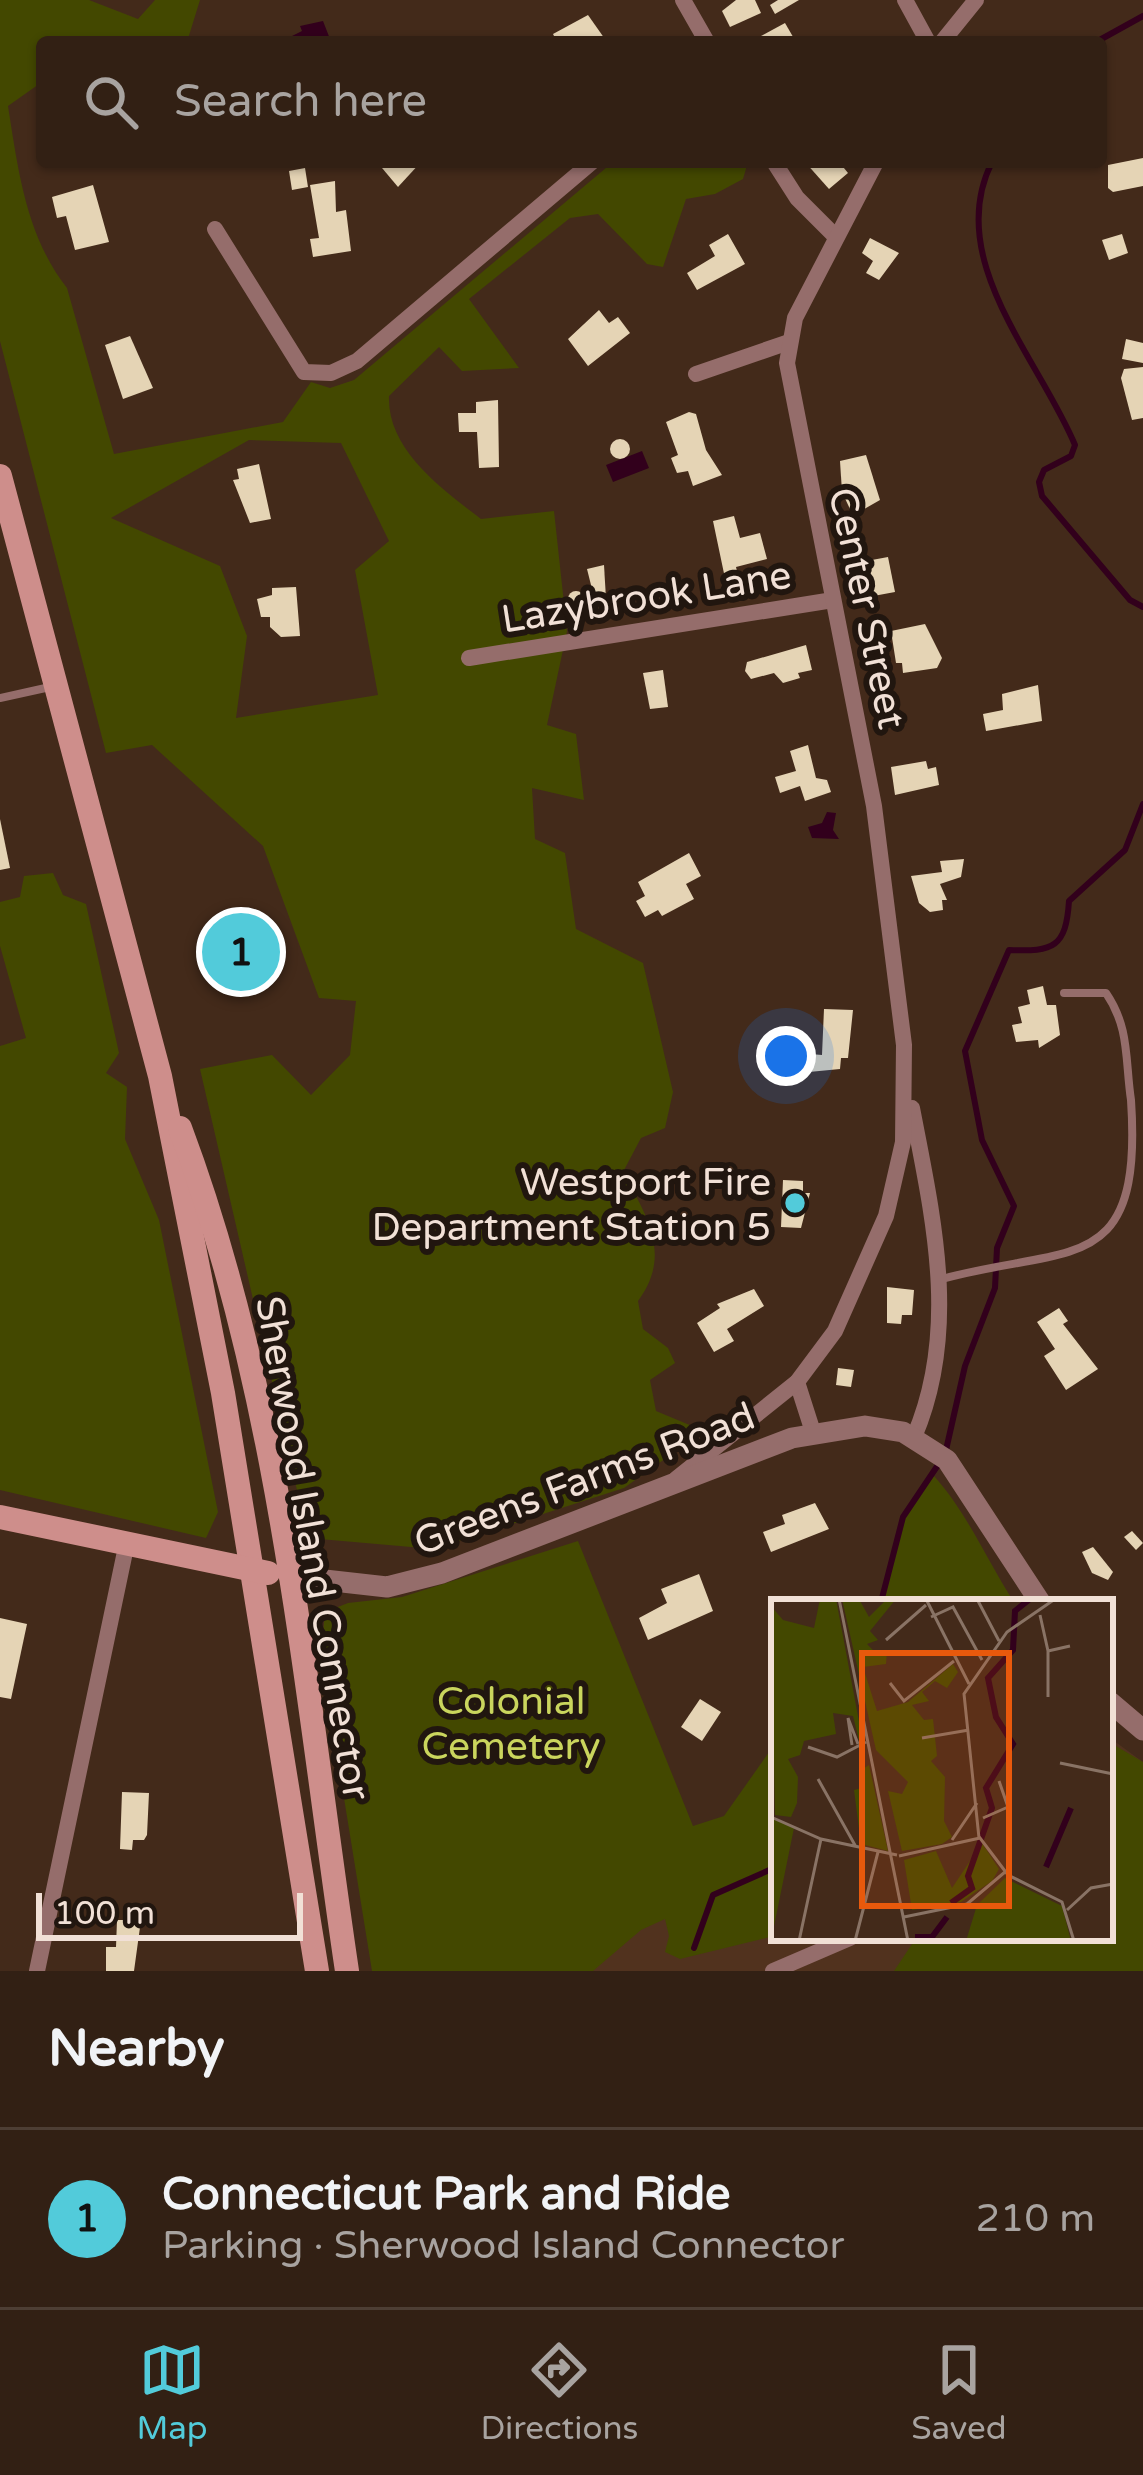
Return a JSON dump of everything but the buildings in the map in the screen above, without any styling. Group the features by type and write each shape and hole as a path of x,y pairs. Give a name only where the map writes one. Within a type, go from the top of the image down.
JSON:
{"main road":[{"name":"Sherwood Island Connector","path":"0,476 160,1076 254,1571 317,1971"},
{"name":"Sherwood Island Connector","path":"160,1076 216,1224 260,1400 347,1971"},
{"name":"Greens Farms Road","path":"0,1517 126,1547 289,1576"}],"street":[{"path":"683,0 704,36"},
{"path":"904,0 925,36"},
{"path":"947,36 976,0"},
{"path":"215,229 304,372 331,373 357,361 585,168"},
{"path":"778,168 797,198 836,236"},
{"name":"Center Street","path":"873,168 836,236 789,342 788,385 874,806 907,1088 940,1279 934,1373 922,1441"},
{"path":"696,374 789,342"},
{"name":"Lazybrook Lane","path":"469,658 833,600"},
{"name":"Center Street","path":"666,1486 797,1382 835,1331 886,1216 903,1142 907,1088"},
{"path":"797,1382 813,1432"},
{"name":"Greens Farms Road","path":"289,1576 387,1588 442,1573 813,1432 865,1426 922,1441"},
{"path":"922,1441 960,1476 1038,1599"},
{"path":"37,1971 126,1547"},
{"path":"1113,1707 1143,1730"},
{"path":"773,1971 843,1941"}],"lane":[{"path":"0,698 58,685"},
{"path":"940,1279 991,1266 1068,1256 1099,1241 1117,1225 1140,1180 1129,1047 1119,1012 1106,993 1064,993"}],"shaded area":[{"path":"323,21 329,36 292,36 302,31 300,26"},
{"path":"642,451 649,468 613,482 606,465"},
{"path":"827,812 836,813 833,830 839,839 812,838 808,827 822,823"},
{"path":"1113,1740 1143,1762 1143,1971 460,1971 771,1869 771,1941 1113,1941"}],"green space":[{"path":"0,0 89,0 138,19 155,0 200,0 189,36 36,36 36,86 8,106 33,224 67,288 114,454 283,422 311,382 330,388 354,380 606,168 746,168 743,179 715,194 686,199 663,267 647,264 598,214 570,218 469,299 519,368 462,371 439,347 389,396 391,416 407,451 434,481 481,519 554,511 567,631 547,725 576,734 584,800 532,788 535,839 565,853 576,929 643,963 673,1092 665,1128 641,1138 623,1172 647,1219 655,1251 654,1267 638,1301 643,1329 668,1348 675,1363 650,1380 656,1411 704,1431 624,1488 434,1549 308,1538 200,1069 272,1055 311,1095 350,1055 356,1001 319,998 263,846 152,745 106,753 0,341","holes":["249,440 341,443 389,541 355,570 378,695 236,718 247,636 220,566 111,518"]},
{"path":"53,873 63,895 86,904 119,1053 106,1073 127,1087 125,1139 159,1220 218,1512 206,1538 0,1490 0,1046 26,1038 0,946 0,902 20,897 24,876"},
{"path":"934,1476 967,1521 1012,1599 882,1599 903,1517"},
{"name":"Colonial Cemetery","path":"578,1541 693,1826 724,1816 771,1749 771,1937 680,1959 665,1952 669,1936 665,1919 641,1930 593,1971 372,1971 321,1656 325,1612 348,1603 402,1597"},
{"path":"1116,1746 1143,1762 1143,1971 894,1971 914,1941 1113,1941"}],"waterway":[{"path":"1107,36 1143,16"},
{"path":"990,168 980,199 979,235 988,272 1020,344 1075,445 1071,456 1044,470 1039,482 1042,496 1130,600 1143,607"},
{"path":"946,1450 965,1366 995,1288 997,1248 1014,1206 982,1140 965,1051 1009,950 1037,950 1055,944 1065,928 1069,901 1125,850 1143,804"},
{"path":"882,1599 903,1517 940,1462"},
{"path":"694,1948 713,1895 771,1869"}],"place":[{"name":"Connecticut Park and Ride","path":"241,952"},
{"name":"Westport Fire Department Station 5","path":"795,1203"}]}
